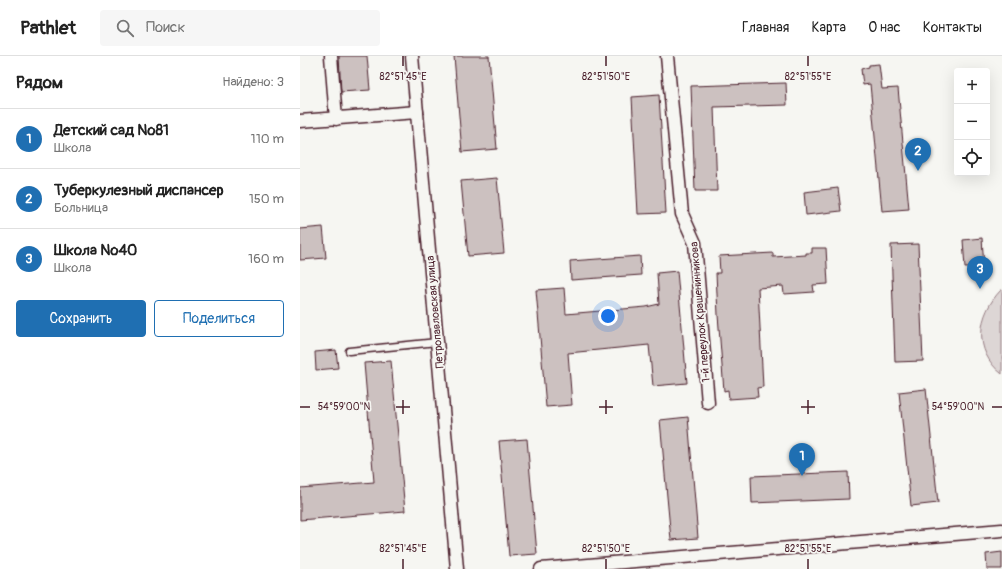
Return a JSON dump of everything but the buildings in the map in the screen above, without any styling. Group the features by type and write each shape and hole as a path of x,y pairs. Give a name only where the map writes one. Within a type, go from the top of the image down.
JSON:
{"street":[{"path":"331,56 336,119"},
{"name":"Петропавловская улица","path":"412,56 457,569"},
{"name":"1-й переулок Крашенинникова","path":"668,56 682,214 695,242 708,403"},
{"path":"300,122 417,112"},
{"path":"540,569 1002,530"}],"lane":[{"path":"349,351 438,342"}],"shaded area":[{"path":"1001,290 1002,374 986,355 982,333 983,322 987,310"}],"place":[{"name":"Туберкулезный диспансер","path":"918,171"},
{"name":"Школа №40","path":"980,289"},
{"name":"Детский сад №81","path":"802,476"}]}
